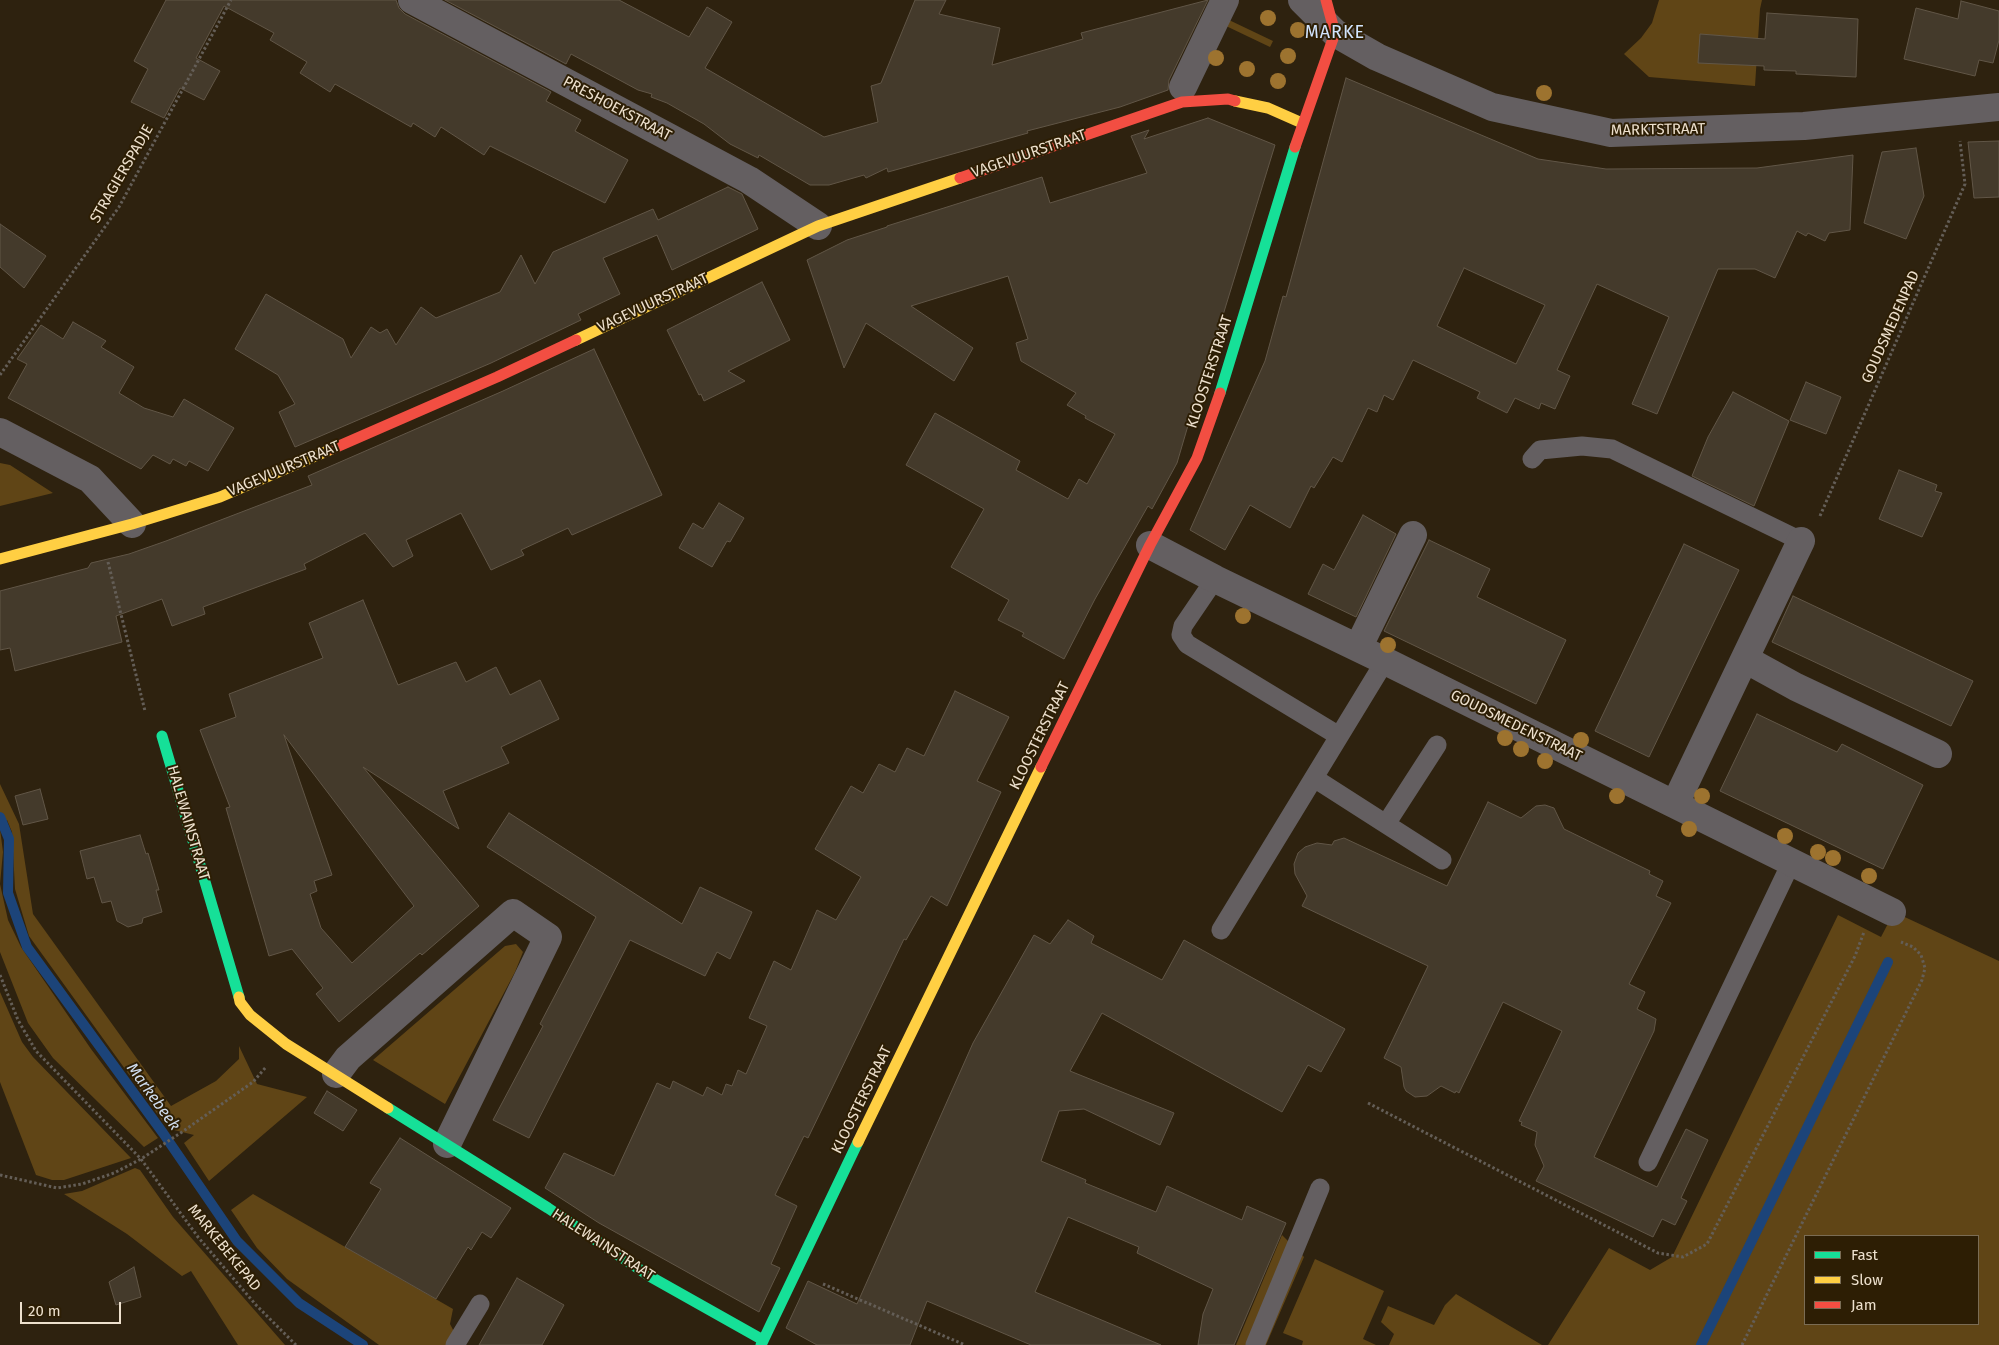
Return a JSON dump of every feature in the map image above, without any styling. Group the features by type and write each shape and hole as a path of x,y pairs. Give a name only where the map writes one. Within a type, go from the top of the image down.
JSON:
{"street":[{"name":"PRESHOEKSTRAAT","path":"412,0 749,180 818,226"},
{"path":"1182,95 1225,0"},
{"name":"MARKTSTRAAT","path":"1302,0 1335,33 1377,57 1492,107 1611,132 1804,126 1956,110 1999,108"},
{"path":"1326,0 1335,33"},
{"name":"KLOOSTERSTRAAT","path":"762,1342 794,1272 1150,545 1197,458 1227,375 1302,123 1335,33"},
{"name":"VAGEVUURSTRAAT","path":"0,559 132,524 220,497 497,377 818,226 1182,95 1228,98 1268,108 1302,123"},
{"path":"0,432 90,479 132,524"},
{"path":"1358,648 1413,535"},
{"path":"1675,804 1801,541"},
{"name":"GOUDSMEDENSTRAAT","path":"1150,545 1215,579 1892,912"},
{"path":"1745,659 1796,686 1938,754"},
{"name":"HALEWAINSTRAAT","path":"162,736 240,1002 250,1015 286,1044 447,1144 652,1277 762,1342"},
{"path":"336,1074 348,1058 513,913 548,937 447,1144"}],"lane":[{"path":"1532,459 1540,450 1582,446 1612,449 1801,541"},
{"path":"1215,579 1183,626 1181,635 1187,644 1339,736"},
{"path":"1221,930 1385,661"},
{"path":"1386,824 1437,745"},
{"path":"1314,778 1442,860"},
{"path":"1648,1162 1791,863"},
{"path":"1255,1345 1320,1188"},
{"path":"455,1345 480,1304"}],"path":[{"name":"STRAGIERSPADJE","path":"0,375 119,207 230,0"},
{"name":"GOUDSMEDENPAD","path":"1801,541 1813,534 1966,184 1956,110"},
{"path":"100,533 150,730 162,736"},
{"path":"1742,1345 1922,980 1925,968 1921,955 1913,947 1886,936 1892,912"},
{"name":"MARKEBEKEPAD","path":"0,975 18,1020 36,1051 141,1159 198,1237 256,1305 296,1345"},
{"path":"0,1175 57,1188 82,1184 114,1173 156,1150 253,1082 286,1044"},
{"path":"794,1272 965,1345"}],"shaded area":[{"path":"1659,0 1762,0 1755,86 1649,77 1624,54 1641,38 1652,23"},
{"path":"1229,20 1273,41 1270,47 1226,26"},
{"path":"0,463 10,465 53,493 0,506"},
{"path":"0,784 19,824 33,914 171,1106 216,1081 239,1059 239,1046 257,1084 307,1097 209,1181 184,1143 194,1135 174,1130 164,1123 29,936 15,889 12,832 7,820 0,823"},
{"path":"0,829 3,852 0,884"},
{"path":"0,884 8,920 21,947 91,1049 158,1138 144,1147 53,1058 28,1023 0,952"},
{"path":"1894,912 1999,961 1999,1345 1548,1345 1609,1248 1650,1270 1672,1257 1838,915 1881,937"},
{"path":"516,944 523,952 515,972 445,1104 373,1060 505,946"},
{"path":"0,992 22,1042 33,1057 131,1158 64,1180 52,1180 36,1175 0,1082"},
{"path":"135,1168 140,1170 173,1217 285,1345 238,1345 191,1271 182,1276 127,1234 64,1194 82,1191"},
{"path":"253,1194 453,1309 450,1324 461,1345 379,1345 287,1279 257,1248 231,1210"},
{"path":"1282,1235 1304,1257 1266,1345 1236,1345"},
{"path":"1315,1259 1384,1291 1363,1339 1376,1345 1302,1345 1303,1341 1283,1333"},
{"path":"1456,1294 1542,1345 1389,1345 1394,1334 1381,1322 1388,1306 1434,1325 1445,1305"}],"building":[{"path":"166,0 396,0 399,8 405,14 551,92 546,101 581,120 575,131 628,160 605,203 490,146 484,155 441,127 435,137 413,123 411,127 335,84 330,92 300,73 307,62 270,40 274,33 224,6 196,58 220,71 204,100 180,88 164,118 131,102 148,69 134,61"},
{"path":"445,0 619,0 689,37 707,7 732,22 705,68 824,137 878,122 871,86 881,83 915,0 946,0 939,14 1000,28 992,65 1083,39 1081,33 1208,0 1169,80 1168,90 1120,107 1027,131 1028,133 888,172 887,168 866,178 864,175 829,185 810,185 759,155 758,158 730,144 704,124 667,103 651,97 652,94 638,90 571,54 566,64"},
{"path":"1961,1 1999,11 1999,40 1993,63 1979,60 1975,76 1904,59 1916,8 1958,19"},
{"path":"1767,13 1858,19 1856,77 1796,74 1796,71 1764,70 1764,66 1698,63 1700,34 1765,39"},
{"path":"1346,78 1538,159 1606,169 1757,168 1853,155 1850,230 1829,233 1825,241 1808,233 1806,236 1797,231 1775,278 1755,269 1718,269 1657,414 1632,404 1669,317 1597,284 1557,370 1570,376 1555,409 1541,403 1539,409 1515,398 1507,413 1477,398 1480,392 1413,360 1393,400 1384,395 1377,412 1368,408 1342,462 1333,457 1314,488 1311,486 1290,528 1250,505 1225,550 1190,530 1265,361 1283,296 1286,297","holes":["1464,268 1545,305 1516,364 1437,326"]},
{"path":"1208,118 1275,145 1216,338 1214,337 1177,463 1152,509 1148,506 1095,599 1064,659 1022,636 1024,633 998,620 1009,600 951,567 984,509 906,465 935,413 1020,461 1016,470 1068,499 1079,479 1087,484 1115,434 1085,418 1086,416 1067,405 1076,393 1021,361 1016,343 1028,339 1008,276 911,306 973,348 954,381 866,323 844,368 807,260 847,240 1042,177 1050,203 1147,173 1131,136 1149,130 1144,139"},
{"path":"1999,141 1999,197 1974,198 1968,142"},
{"path":"1916,148 1924,196 1906,239 1864,223 1882,152"},
{"path":"728,187 742,194 758,229 672,270 657,235 603,258 620,294 578,314 581,320 491,363 295,447 279,412 295,404 278,375 235,349 266,294 343,339 351,358 371,327 380,333 387,329 396,345 421,307 436,318 500,292 521,255 535,284 553,252 653,209 658,220"},
{"path":"0,224 46,256 24,288 0,267"},
{"path":"762,282 790,340 728,371 745,381 704,401 701,394 699,395 667,330"},
{"path":"73,322 106,341 101,347 134,367 119,393 144,408 173,417 184,399 234,428 208,471 189,461 186,466 173,459 170,464 153,455 141,469 8,398 27,364 17,359 41,325 63,339"},
{"path":"594,349 662,495 572,535 568,528 521,550 524,555 491,570 461,513 406,540 413,556 393,567 365,533 304,564 306,569 203,607 205,614 172,626 162,599 116,616 122,642 15,671 10,648 0,650 0,591 88,568 91,563 129,554 166,541 312,485 308,476"},
{"path":"1806,382 1841,397 1826,434 1790,420"},
{"path":"1733,392 1789,421 1754,506 1692,476 1708,437"},
{"path":"1899,470 1937,485 1935,491 1942,493 1922,537 1879,519"},
{"path":"719,503 744,518 730,542 727,541 712,567 679,548 693,523 703,529"},
{"path":"1363,515 1396,534 1356,617 1308,594 1323,564 1334,570"},
{"path":"1429,540 1490,569 1477,597 1566,640 1536,704 1384,631"},
{"path":"1684,544 1739,570 1649,757 1595,731"},
{"path":"1793,596 1973,681 1951,726 1772,642"},
{"path":"363,600 398,685 456,662 466,682 496,667 510,695 540,680 559,719 501,747 509,763 443,791 459,829 363,767 479,906 339,1022 316,994 323,988 292,949 269,956 226,808 230,807 200,730 236,717 229,694 323,658 309,623","holes":["284,735 414,906 352,963 321,928 310,894 317,891 314,881 332,875"]},
{"path":"955,691 1009,717 977,781 1001,792 947,906 931,896 906,940 904,939 808,1138 804,1136 775,1195 797,1206 771,1264 780,1268 759,1312 599,1223 545,1188 564,1153 614,1176 657,1083 670,1089 673,1081 703,1096 707,1087 722,1095 726,1084 732,1086 738,1070 746,1074 767,1026 749,1018 774,961 791,970 817,910 836,920 861,877 815,849 851,786 863,793 879,764 895,772 907,748 924,756"},
{"path":"1757,714 1837,752 1842,744 1923,785 1883,869 1720,791"},
{"path":"40,789 48,819 23,825 15,796"},
{"path":"1488,802 1521,818 1536,806 1545,805 1554,808 1564,829 1650,871 1649,874 1663,881 1656,896 1671,903 1629,984 1645,992 1637,1009 1656,1019 1654,1031 1594,1157 1657,1187 1686,1129 1708,1140 1681,1198 1687,1201 1675,1225 1662,1219 1653,1237 1536,1181 1544,1166 1535,1145 1537,1132 1521,1125 1522,1122 1519,1121 1562,1031 1503,1002 1459,1093 1441,1086 1427,1096 1415,1097 1406,1091 1404,1087 1401,1067 1384,1058 1428,966 1302,906 1307,896 1295,874 1294,864 1298,853 1305,847 1317,843 1332,845 1334,841 1344,838 1447,886"},
{"path":"509,813 682,924 700,887 752,912 730,959 717,952 705,976 630,940 529,1138 493,1120 543,1026 540,1024 596,917 487,847"},
{"path":"140,835 146,854 148,853 159,890 156,890 162,912 143,918 142,923 128,927 117,921 111,901 102,903 94,877 87,879 80,851"},
{"path":"1068,920 1094,936 1091,943 1162,980 1184,940 1345,1029 1321,1072 1308,1065 1282,1112 1102,1013 1070,1071 1174,1113 1160,1145 1084,1109 1059,1111 1041,1161 1086,1180 1085,1183 1156,1212 1167,1186 1242,1220 1247,1206 1286,1223 1234,1345 1198,1345 1203,1314 1213,1289 1137,1253 1139,1247 1068,1217 1035,1292 1161,1345 1031,1345 927,1301 910,1345 817,1345 786,1328 808,1281 857,1304 973,1043 1034,935 1050,944"},
{"path":"327,1091 357,1110 343,1131 314,1113"},
{"path":"400,1138 511,1208 491,1238 482,1232 471,1250 468,1247 436,1299 345,1247 381,1189 370,1183"},
{"path":"134,1267 141,1297 116,1305 109,1282"},
{"path":"517,1278 564,1305 542,1345 479,1345"}],"waterway":[{"name":"Markebeek","path":"0,817 9,839 8,893 27,947 163,1133 237,1241 299,1303 363,1345"},
{"path":"1701,1345 1888,962"}],"traffic: fast":[{"path":"1220,393 1295,147"},
{"path":"162,736 239,997"},
{"path":"388,1108 548,1208 651,1277 763,1340"},
{"path":"761,1345 858,1142"}],"traffic: slow":[{"path":"1235,101 1268,108 1302,123"},
{"path":"576,340 818,226 960,178"},
{"path":"0,559 132,524 220,497 332,449"},
{"path":"858,1142 1041,767"},
{"path":"239,997 240,1002 250,1015 286,1044 388,1108"}],"traffic: jam":[{"path":"1295,147 1335,33 1326,0"},
{"path":"960,178 1182,102 1228,99 1235,101"},
{"path":"332,449 497,377 576,340"},
{"path":"1041,767 1150,545 1197,458 1220,393"}],"district":[{"name":"MARKE","path":"1335,33"}]}
